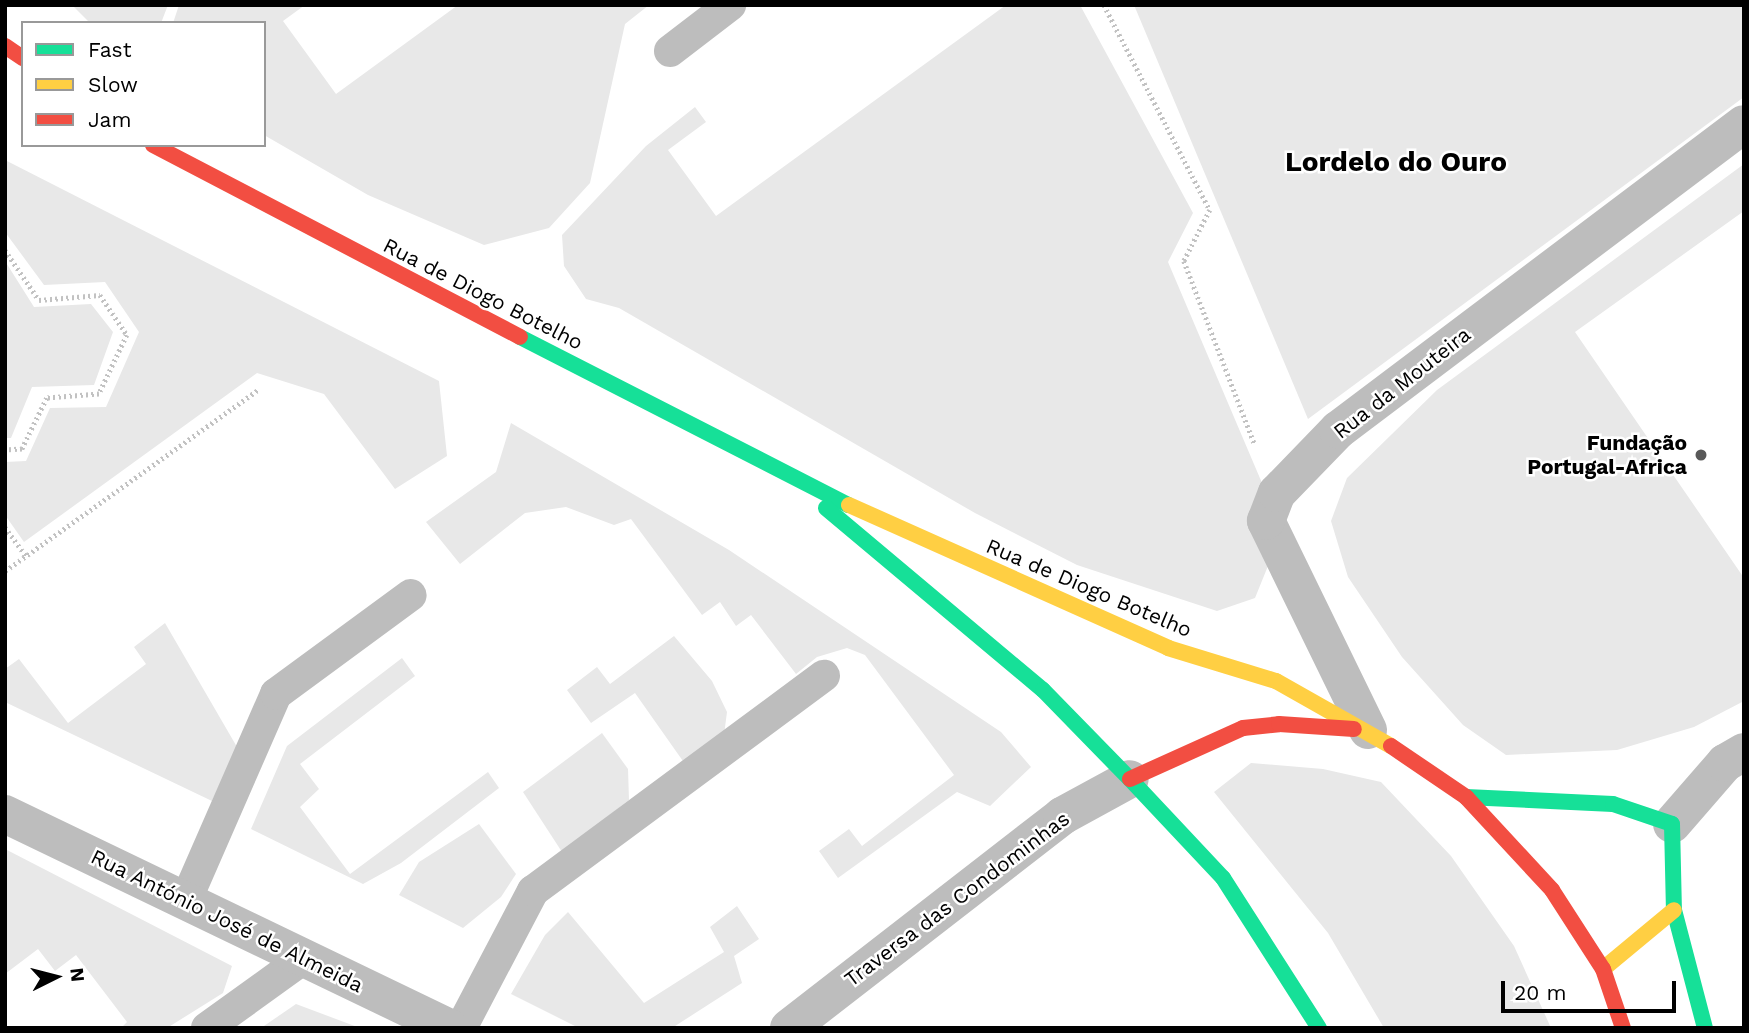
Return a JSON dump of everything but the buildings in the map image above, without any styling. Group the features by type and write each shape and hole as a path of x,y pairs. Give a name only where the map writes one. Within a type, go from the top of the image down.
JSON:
{"main road":[{"path":"5,46 21,57"},
{"name":"Rua de Diogo Botelho","path":"157,147 793,480 1168,648 1276,681 1368,730 1466,797 1552,890 1603,969 1623,1028"},
{"name":"Rua de Diogo Botelho","path":"793,480 1043,691 1130,779 1223,878 1319,1028"},
{"path":"1130,779 1243,729 1279,724 1368,730"},
{"path":"1466,797 1613,804 1672,824 1674,910 1705,1028"},
{"path":"1603,969 1674,910"}],"street":[{"name":"Rua da Mouteira","path":"1368,730 1266,521 1277,493 1338,430 1744,124"},
{"path":"1672,824 1725,763 1744,752"},
{"name":"Traversa das Condominhas","path":"789,1028 1062,816 1130,779"},
{"name":"Rua António José de Almeida","path":"11,822 186,900 449,1028"}],"lane":[{"path":"670,51 730,5"},
{"path":"186,900 275,694 411,595"},
{"path":"461,1028 533,891 824,676"},
{"path":"207,1028 304,958"}],"path":[{"path":"1104,5 1210,210 1184,261 1252,437"},
{"path":"5,250 39,300 100,295 127,335 99,394 47,398 22,449 5,450"},
{"path":"5,571 259,388"},
{"path":"5,527 26,556"}],"shaded area":[{"path":"72,5 168,5 162,21 88,21"},
{"path":"179,5 305,5 283,21 336,94 458,5 649,5 625,24 590,183 549,228 484,245 368,195 266,136 266,21 174,21"},
{"path":"1006,5 1080,5 1193,213 1168,262 1262,483 1270,561 1255,598 1217,611 1077,565 975,513 619,308 586,299 564,266 562,235 646,146 695,107 706,122 668,150 716,216"},
{"path":"1134,5 1744,5 1744,97 1308,419"},
{"path":"5,160 439,381 447,456 395,489 324,394 257,373 24,542 5,515 5,462 26,461 50,408 106,407 139,332 105,282 44,285 5,232"},
{"path":"1744,164 1744,211 1575,332 1744,578 1744,701 1694,727 1617,750 1506,755 1463,725 1402,657 1348,577 1331,521 1347,478 1437,390"},
{"path":"5,261 34,307 91,304 113,332 94,385 32,387 11,438 5,438"},
{"path":"511,423 729,550 1001,732 1031,767 990,806 957,792 838,878 819,851 849,829 862,846 954,775 865,655 847,648 817,657 796,674 751,615 736,626 720,602 702,615 631,519 614,525 566,507 525,513 460,564 426,522 496,472"},
{"path":"165,623 237,747 212,801 5,702 5,669 19,659 68,723 146,664 134,647"},
{"path":"674,636 712,681 727,712 724,735 685,764 635,693 591,723 567,690 597,667 610,684"},
{"path":"402,658 415,676 300,764 319,789 300,807 350,874 488,772 499,788 401,863 363,884 251,829 287,746"},
{"path":"602,733 628,769 629,800 562,852 523,792"},
{"path":"1251,763 1323,769 1381,782 1451,856 1514,946 1551,1028 1384,1028 1328,933 1214,792"},
{"path":"479,824 516,874 501,897 463,928 399,895 419,862"},
{"path":"7,850 232,966 223,993 167,1028 121,1028 127,1022 76,955 55,971 38,949 5,974"},
{"path":"737,906 759,939 734,956 742,983 672,1028 579,1028 511,994 545,935 568,912 644,1003 724,952 710,927"},
{"path":"296,1004 360,1028 261,1028"}],"traffic: fast":[{"path":"520,337 849,505"},
{"path":"826,508 1043,690 1130,779 1223,878 1319,1028"},
{"path":"1466,797 1613,804 1672,824 1674,910 1705,1028"}],"traffic: slow":[{"path":"849,505 1168,648 1276,681 1391,746"},
{"path":"1603,969 1674,910"}],"traffic: jam":[{"path":"5,46 21,57"},
{"path":"157,147 520,337"},
{"path":"1130,779 1243,728 1279,724 1354,729"},
{"path":"1391,746 1466,797 1552,890 1603,969 1623,1028"}],"place":[{"name":"Fundação Portugal-Africa","path":"1701,455"}],"district":[{"name":"Lordelo do Ouro","path":"1396,162"}]}
